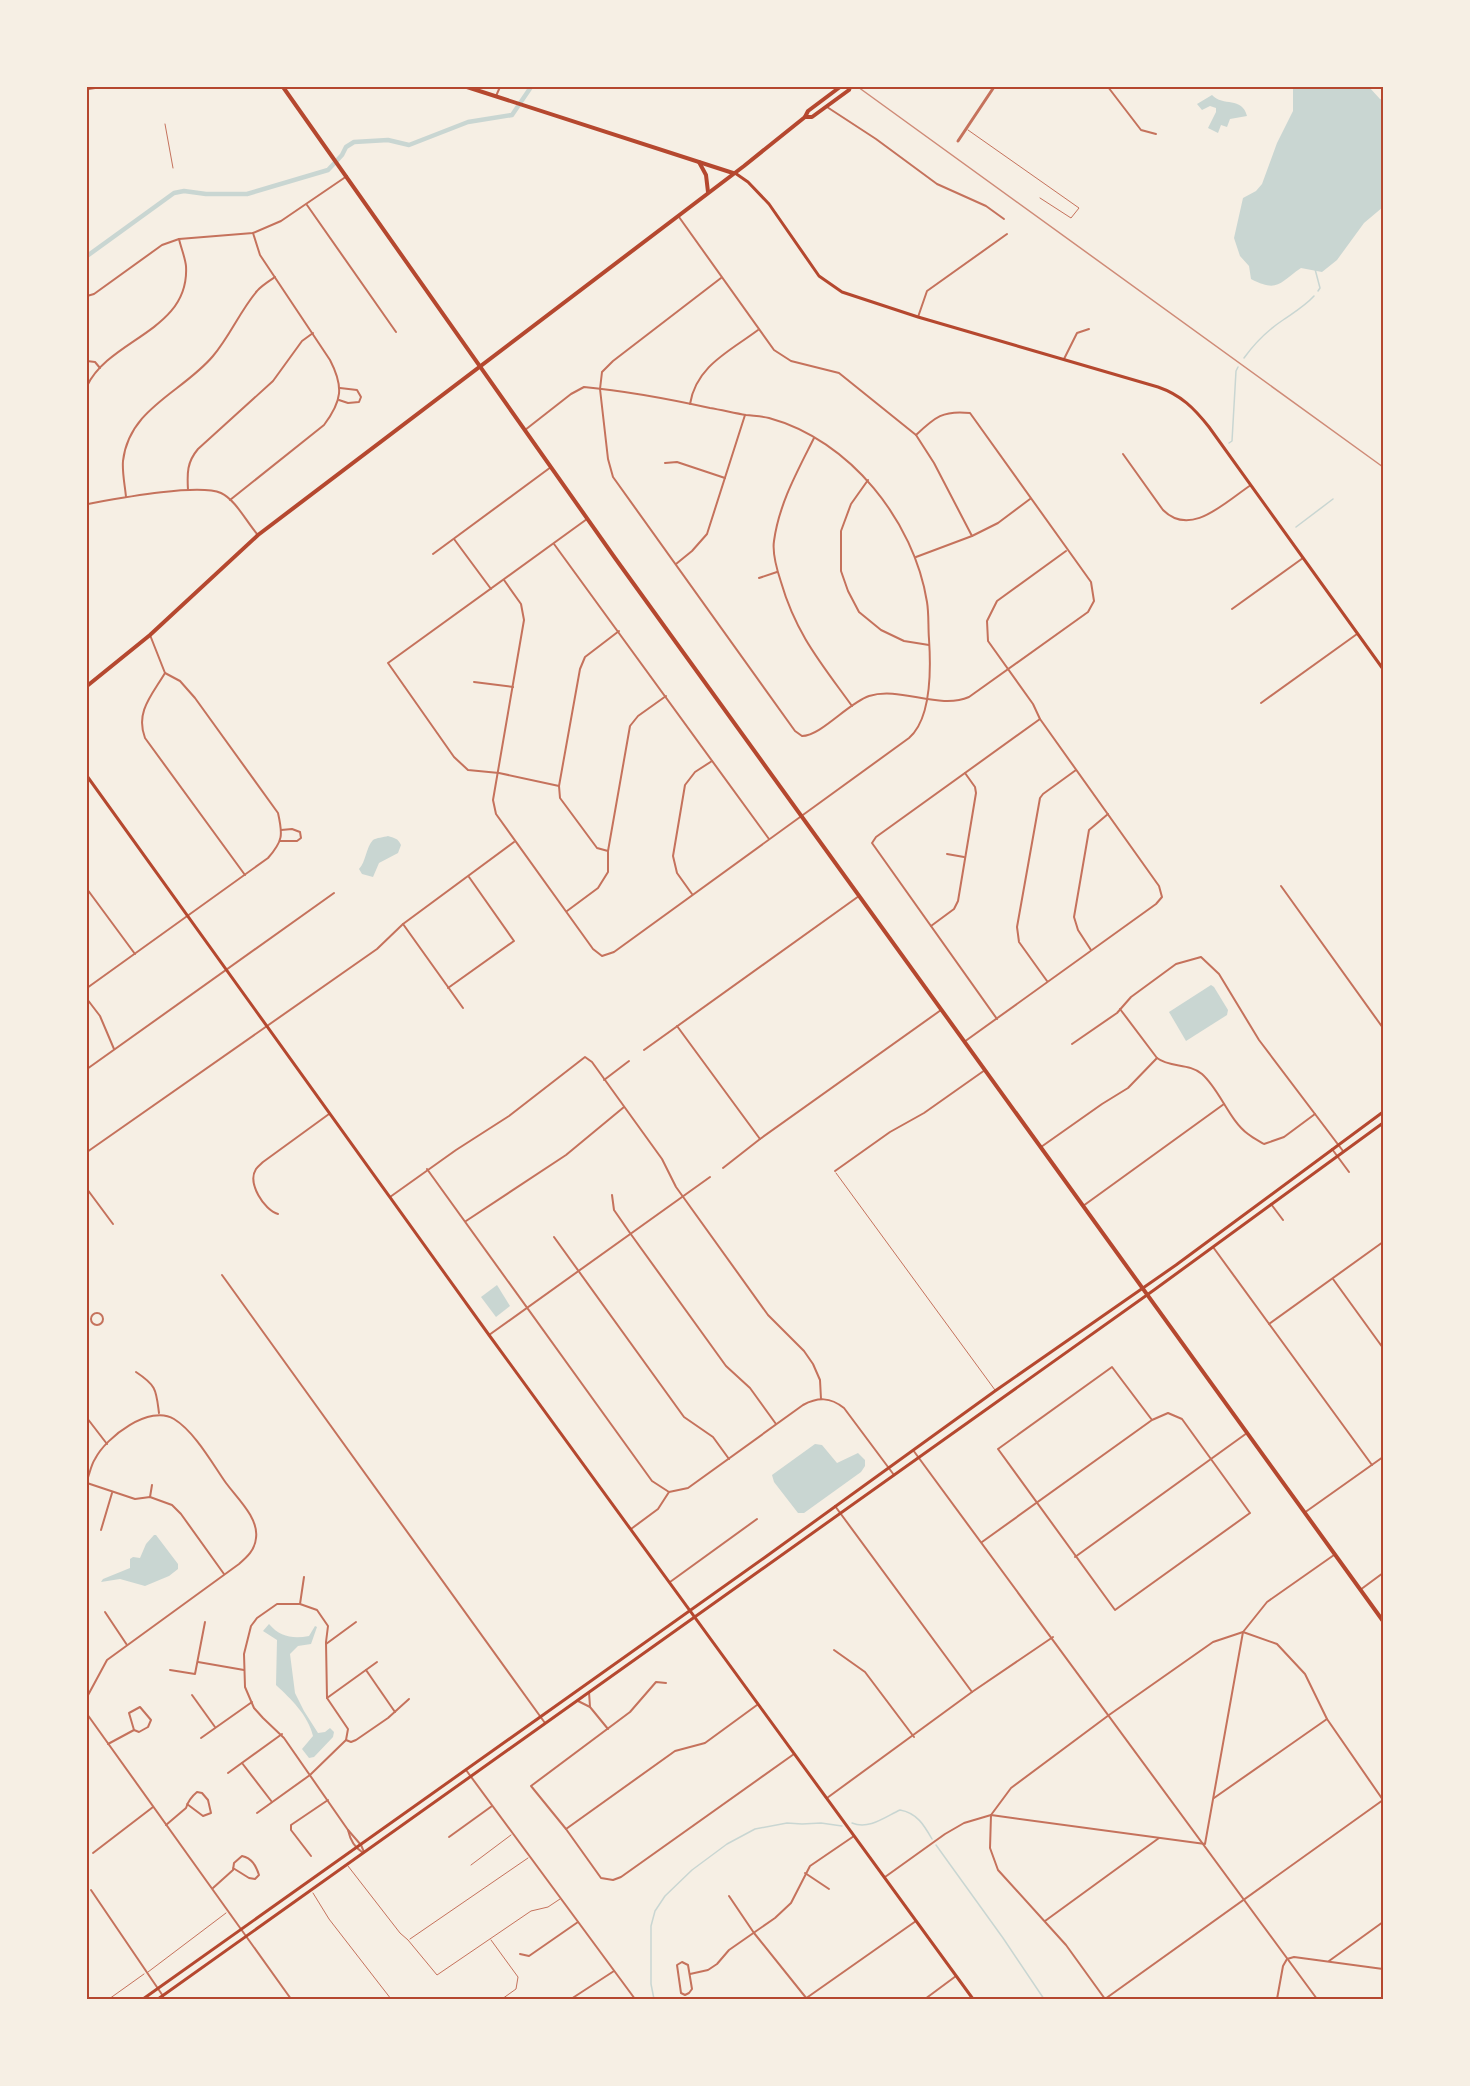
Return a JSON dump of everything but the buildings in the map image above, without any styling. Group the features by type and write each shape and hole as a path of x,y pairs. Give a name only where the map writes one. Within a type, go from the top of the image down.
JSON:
{"main road":[{"path":"87,88 95,87"},
{"path":"283,87 587,519 1383,1621"},
{"path":"467,87 734,173 748,182 769,204 819,276 842,292 918,317 1163,389 1184,399 1209,427 1383,669"},
{"path":"87,687 150,635 258,535 734,173 840,87"},
{"path":"805,117 812,117 850,87"},
{"path":"698,161 706,175 708,193"},
{"path":"87,776 757,1705 973,1999"},
{"path":"143,1999 690,1611 995,1391 1142,1289 1383,1112"},
{"path":"158,1999 1146,1295 1383,1123"}],"street":[{"path":"496,96 500,87"},
{"path":"958,141 994,87"},
{"path":"1108,87 1141,130 1156,134"},
{"path":"826,107 876,139 937,184 986,206 1004,219"},
{"path":"87,296 94,294 162,245 178,239 253,233 281,221 347,176"},
{"path":"307,205 396,332"},
{"path":"678,215 774,351 790,361 839,374 916,435 934,463 972,536"},
{"path":"230,500 324,425 336,410 339,400 340,387 335,369 260,255 253,233"},
{"path":"918,317 924,297 932,287 1007,234"},
{"path":"87,387 100,368 163,321 174,309 185,280 186,265 178,239"},
{"path":"126,497 123,462 128,442 137,425 153,406 196,374 212,357 258,290 274,277"},
{"path":"721,278 613,361 603,372 600,389 608,459 613,477 795,731 802,736 813,734 867,697 884,693 954,701 965,699 1088,612 1094,601 1091,582 970,413 952,411 933,419 916,435"},
{"path":"1064,359 1077,333 1089,329"},
{"path":"690,404 694,386 703,372 758,330"},
{"path":"188,490 187,467 198,449 273,381 302,341 313,333"},
{"path":"87,361 95,362 100,368"},
{"path":"87,374 91,378"},
{"path":"339,400 354,403 359,402 361,397 357,390 340,387"},
{"path":"504,580 521,604 524,620 493,800 496,814 593,949 602,956 614,952 802,816 913,734 922,722 927,698 929,645 927,602 915,558 884,499 868,480 840,454 801,430 768,417 584,387 571,394 525,430"},
{"path":"675,565 707,534 745,415"},
{"path":"814,438 781,507 773,544 777,572 789,610 809,647 852,706"},
{"path":"1123,454 1163,510 1170,517 1181,521 1191,522 1200,519 1251,485"},
{"path":"665,463 677,462 725,478"},
{"path":"432,554 551,467"},
{"path":"868,480 851,504 841,531 841,571 848,591 859,612 881,630 904,641 929,645"},
{"path":"87,504 126,497 188,490 211,490 230,500 258,535"},
{"path":"915,558 972,536 998,523 1030,499"},
{"path":"559,786 499,773 468,770 454,757 388,663 587,519"},
{"path":"454,539 491,589"},
{"path":"554,544 770,839"},
{"path":"964,1042 1156,904 1162,897 1159,886 1040,719 1033,704 988,641 987,621 997,601 1067,550"},
{"path":"1232,609 1302,558"},
{"path":"759,578 777,572"},
{"path":"608,851 597,848 560,798 559,786 580,669 585,657 619,631"},
{"path":"1261,703 1357,634"},
{"path":"87,988 268,858 278,847 282,834 278,813 195,698 180,681 165,673 150,635"},
{"path":"165,673 143,711 142,730 245,875"},
{"path":"474,681 513,687"},
{"path":"566,911 598,888 608,872 608,851 630,726 638,716 666,696"},
{"path":"997,1019 872,843 876,837 1040,719"},
{"path":"692,894 677,873 673,856 685,785 695,772 712,761"},
{"path":"1047,982 1019,942 1017,927 1039,801 1043,794 1076,770"},
{"path":"930,927 956,907 976,793 974,785 965,773"},
{"path":"1092,950 1078,930 1074,917 1089,830 1108,814"},
{"path":"280,841 297,841 301,838 300,832 296,830 281,830"},
{"path":"87,1152 376,949 403,924 515,842"},
{"path":"947,854 964,857"},
{"path":"448,988 514,941 469,877"},
{"path":"1281,886 1383,1029"},
{"path":"87,889 135,954"},
{"path":"87,1069 334,893"},
{"path":"644,1050 859,897"},
{"path":"403,924 462,1008"},
{"path":"1072,1044 1176,964 1201,957 1219,974 1259,1040 1343,1151"},
{"path":"87,999 100,1017 114,1050"},
{"path":"1120,1009 1157,1058 1165,1063 1200,1072 1247,1134 1264,1144 1284,1137 1316,1114"},
{"path":"723,1168 940,1010"},
{"path":"677,1026 760,1139"},
{"path":"389,1197 427,1169 509,1116 585,1057 592,1062 662,1159 682,1196 771,1318 804,1351 813,1364 820,1380 821,1398"},
{"path":"1041,1147 1128,1088 1157,1058"},
{"path":"604,1080 629,1061"},
{"path":"835,1171 985,1070"},
{"path":"1083,1206 1225,1103"},
{"path":"466,1221 566,1155 624,1107"},
{"path":"278,1214 271,1212 256,1190 255,1170 263,1161 329,1114"},
{"path":"1332,1149 1349,1173"},
{"path":"427,1169 652,1481 669,1492 688,1488 803,1405 821,1398 834,1401 844,1408 894,1475"},
{"path":"489,1335 710,1177"},
{"path":"87,1189 113,1224"},
{"path":"612,1195 614,1210 630,1233 726,1366 750,1388 777,1424"},
{"path":"1271,1204 1283,1220"},
{"path":"554,1238 684,1417 713,1437 729,1459"},
{"path":"1269,1324 1383,1242"},
{"path":"1213,1247 1372,1466"},
{"path":"222,1275 545,1724"},
{"path":"1332,1278 1383,1348"},
{"path":"982,1542 1037,1504 1152,1420 1161,1415 1173,1413 1182,1419 1250,1513 1115,1610 1075,1557 1037,1504 998,1449 1112,1367 1152,1420"},
{"path":"136,1372 147,1379 156,1390 159,1399 159,1414"},
{"path":"87,1697 107,1660 224,1574 252,1552 257,1538 253,1519 197,1443 176,1420 159,1414 131,1423 95,1459 87,1482 135,1499 150,1497 166,1501 181,1514 224,1574"},
{"path":"87,1418 108,1444"},
{"path":"1075,1557 1247,1433"},
{"path":"914,1450 1317,1999"},
{"path":"1304,1513 1383,1458"},
{"path":"150,1497 152,1485"},
{"path":"101,1530 112,1492"},
{"path":"630,1529 658,1509 669,1492"},
{"path":"835,1506 972,1692"},
{"path":"669,1582 757,1519"},
{"path":"1204,1844 1244,1632 1267,1602 1334,1555"},
{"path":"1360,1590 1383,1573"},
{"path":"300,1604 304,1577"},
{"path":"257,1813 310,1775 346,1740 348,1729 327,1698 328,1626 324,1617 317,1610 300,1604 277,1604 257,1618 251,1626 244,1654 245,1687 262,1718 282,1734 310,1775 328,1800 348,1830 361,1845 364,1852"},
{"path":"105,1612 127,1645"},
{"path":"170,1670 195,1674 205,1622"},
{"path":"326,1644 356,1622"},
{"path":"1244,1632 1277,1644 1305,1674 1327,1719 1383,1800 1105,1999 1074,1955 998,1870 990,1848 991,1815 1011,1788 1109,1715 1213,1642 1244,1632"},
{"path":"827,1798 914,1737 972,1692 1053,1637"},
{"path":"834,1650 865,1672 914,1737"},
{"path":"198,1662 244,1670"},
{"path":"327,1698 377,1662"},
{"path":"366,1670 395,1712"},
{"path":"666,1683 656,1682 630,1712 531,1786 566,1828 602,1878 613,1880 643,1863 794,1754"},
{"path":"589,1692 590,1707"},
{"path":"192,1695 216,1728"},
{"path":"346,1740 351,1742 356,1740 409,1699"},
{"path":"577,1700 590,1707 608,1730"},
{"path":"201,1738 252,1701"},
{"path":"566,1828 675,1751 705,1743 757,1705"},
{"path":"108,1744 134,1730 142,1731 150,1724 151,1720 140,1707 129,1713 134,1730"},
{"path":"87,1714 291,1999"},
{"path":"1213,1798 1327,1719"},
{"path":"87,1723 91,1720"},
{"path":"228,1773 282,1734"},
{"path":"242,1763 272,1802"},
{"path":"466,1770 633,1999"},
{"path":"166,1825 186,1808 187,1804 197,1792 201,1792 208,1800 211,1813 203,1816 187,1804"},
{"path":"311,1856 291,1830 291,1825 328,1800"},
{"path":"93,1853 153,1806"},
{"path":"450,1837 492,1806"},
{"path":"885,1877 945,1834 964,1824 991,1815 1204,1844"},
{"path":"348,1830 349,1838 356,1848 364,1852"},
{"path":"690,1974 708,1970 717,1964 729,1950 791,1903 805,1873 815,1862 854,1836"},
{"path":"1045,1921 1159,1838"},
{"path":"212,1888 242,1856 248,1857 259,1875 255,1879 249,1878 233,1868"},
{"path":"805,1873 829,1889"},
{"path":"91,1890 163,1996"},
{"path":"729,1896 754,1933 806,1999 916,1921"},
{"path":"520,1954 529,1956 578,1922"},
{"path":"1329,1961 1383,1922"},
{"path":"1287,1959 1329,1961 1383,1969"},
{"path":"1277,1999 1283,1966 1287,1959"},
{"path":"682,1962 687,1963 690,1974 692,1989 683,1995 677,1965 682,1962"},
{"path":"572,1999 614,1971"},
{"path":"925,1999 956,1976"}],"lane":[{"path":"165,124 172,168"},
{"path":"966,129 1079,208 1071,218 1040,198"},
{"path":"835,1171 995,1391"},
{"path":"471,1865 513,1834"},
{"path":"408,1940 530,1857"},
{"path":"347,1864 400,1933 437,1975 531,1911 548,1907 560,1899"},
{"path":"309,1882 329,1919 391,1999"},
{"path":"109,1999 228,1911"},
{"path":"491,1939 519,1977 516,1989 502,1999"}],"shaded area":[{"path":"1293,87 1369,87 1383,100 1383,207 1364,223 1337,260 1322,272 1301,268 1283,282 1273,286 1251,279 1249,266 1240,256 1234,238 1243,198 1256,191 1262,184 1277,143 1293,111"},
{"path":"1212,95 1221,101 1241,106 1247,116 1230,119 1227,127 1221,125 1218,133 1208,128 1216,108 1210,106 1202,110 1197,104"},
{"path":"388,836 400,843 398,853 379,863 373,877 362,874 359,869 373,840"},
{"path":"1211,985 1228,1010 1227,1015 1186,1041 1169,1012"},
{"path":"497,1285 510,1306 496,1317 481,1297"},
{"path":"815,1444 822,1445 837,1463 858,1453 865,1460 865,1466 861,1472 804,1513 798,1513 774,1482 772,1475"},
{"path":"154,1535 178,1564 178,1569 169,1576 145,1586 120,1579 101,1582 103,1579 130,1568 130,1559 140,1558 146,1544"},
{"path":"269,1624 278,1632 292,1637 309,1636 315,1626 317,1627 311,1644 298,1646 290,1654 295,1693 304,1711 318,1733 330,1728 334,1732 333,1737 314,1757 309,1758 302,1749 313,1736 311,1728 303,1714 276,1685 277,1640 263,1631"}],"waterway":[{"path":"87,256 174,193 184,191 206,194 247,194 328,170 346,147 354,142 388,140 409,145 468,122 512,115 531,87"},
{"path":"1315,269 1320,288 1318,291"},
{"path":"1244,358 1257,342 1277,324 1314,296"},
{"path":"1229,443 1232,441 1238,367"},
{"path":"1296,527 1333,499"},
{"path":"852,1823 871,1824 900,1810 911,1814 923,1824 932,1839"},
{"path":"654,1999 651,1984 651,1926 655,1911 665,1896 692,1870 727,1844 755,1829 787,1823 821,1823 842,1826"},
{"path":"936,1845 1044,1999"}],"railway":[{"path":"858,87 1383,467"}]}
